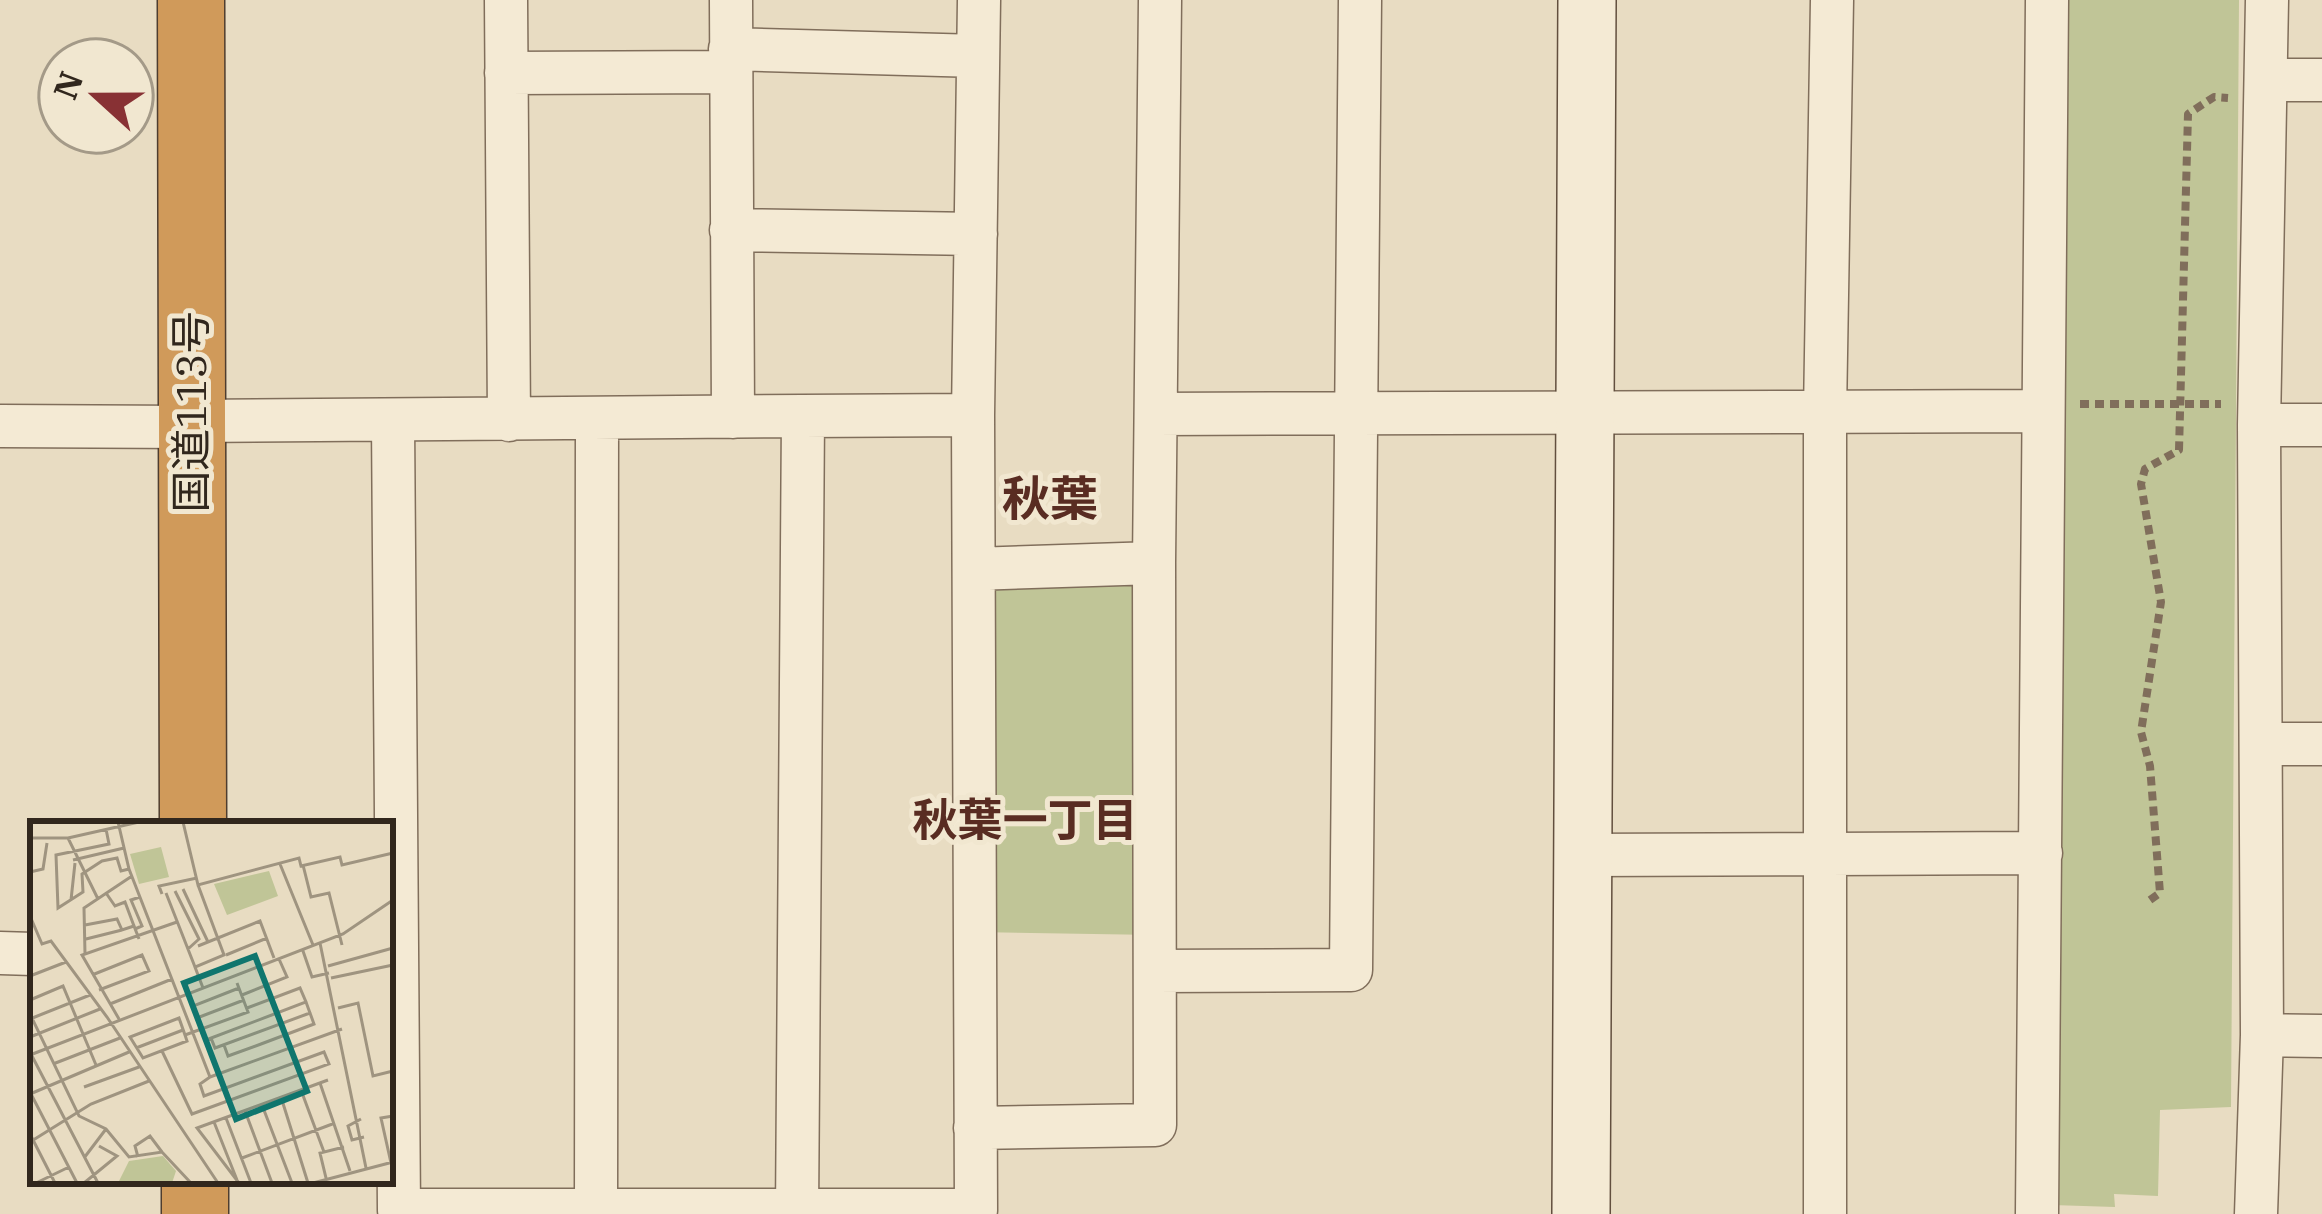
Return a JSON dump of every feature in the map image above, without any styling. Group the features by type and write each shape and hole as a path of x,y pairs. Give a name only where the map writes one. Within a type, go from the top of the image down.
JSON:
{"highway":[{"name":"国道113号","path":"191,0 193,821"}],"street":[{"path":"506,0 509,420"},
{"path":"731,0 733,417"},
{"path":"393,421 399,1210 976,1210 973,415 979,0"},
{"path":"975,1128 1155,1125 1160,0"},
{"path":"1156,971 1351,970 1360,0"},
{"path":"1581,1214 1587,0"},
{"path":"1825,1214 1825,413 1832,0"},
{"path":"2037,1214 2048,0"},
{"path":"2256,1214 2262,1035 2260,414 2267,0"},
{"path":"506,74 730,61 978,56"},
{"path":"2266,89 2322,80"},
{"path":"730,230 976,234"},
{"path":"1156,414 2043,408"},
{"path":"2260,414 2322,425"},
{"path":"0,426 973,415"},
{"path":"796,1213 803,416"},
{"path":"596,1211 597,418"},
{"path":"974,569 1154,563"},
{"path":"2261,744 2322,744"},
{"path":"1584,855 2041,853"},
{"path":"0,953 30,954"},
{"path":"2262,1035 2322,1036"}],"path":[{"path":"2150,900 2160,893 2150,766 2141,732 2162,602 2141,484 2144,469 2179,450 2188,114 2214,98 2266,89"},
{"path":"2043,408 2180,404 2260,414"}],"green space":[{"path":"2061,0 2239,0 2231,1107 2160,1110 2158,1196 2114,1194 2115,1207 2052,1205"},
{"path":"1154,563 1156,935 975,932 974,569"}],"district":[{"name":"秋葉","path":"1050,499"},
{"name":"秋葉一丁目","path":"1025,820"}]}
